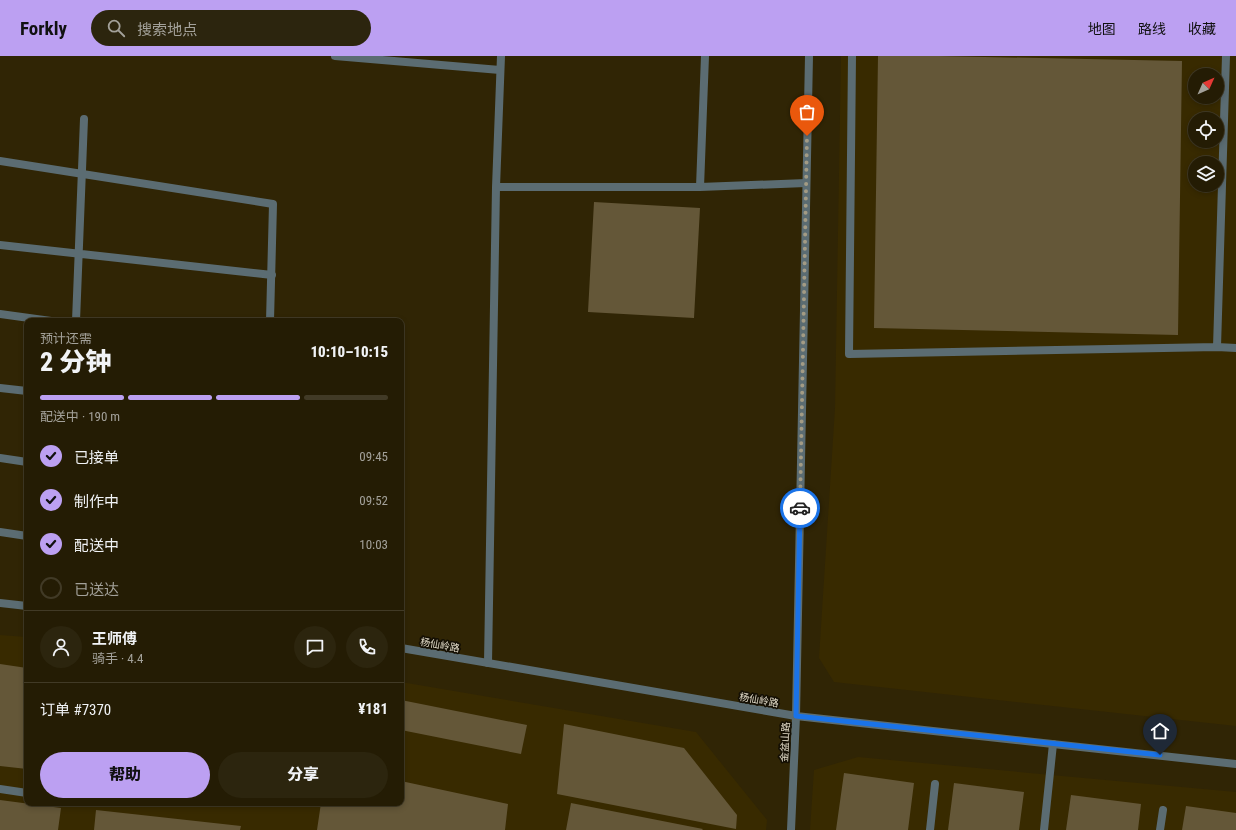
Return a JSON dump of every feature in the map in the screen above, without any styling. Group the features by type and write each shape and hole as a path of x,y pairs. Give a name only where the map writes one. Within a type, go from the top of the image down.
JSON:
{"street":[{"path":"335,56 500,70"},
{"path":"488,663 496,187 501,56"},
{"path":"700,187 705,56"},
{"name":"金盆山路","path":"791,830 796,716 809,56"},
{"path":"852,56 849,354 1217,347 1236,348"},
{"path":"1217,347 1226,56"},
{"path":"76,318 84,119"},
{"path":"0,161 273,204 270,318"},
{"path":"496,187 700,187 806,184"},
{"path":"0,245 272,275"},
{"path":"0,314 29,318"},
{"path":"0,388 24,391"},
{"path":"0,458 24,462"},
{"path":"0,532 24,536"},
{"path":"0,603 24,606"},
{"name":"杨仙岭路","path":"404,649 796,716 1236,764"},
{"path":"1044,830 1054,744"},
{"path":"930,830 935,784"},
{"path":"0,789 24,792"},
{"path":"1160,830 1162,810"}],"shaded area":[{"path":"841,56 1236,56 1236,726 834,682 819,658 835,408"},
{"path":"0,635 24,637 24,806 404,806 404,683 696,732 767,820 766,830 0,830"},
{"path":"858,757 1236,792 1236,830 810,830 814,770"}],"building":[{"path":"878,56 1182,61 1178,335 874,328"},
{"path":"594,202 700,208 694,318 588,312"},
{"path":"0,664 24,668 24,769 0,766"},
{"path":"404,701 527,725 521,754 404,731"},
{"path":"564,724 684,748 737,815 736,829 557,794"},
{"path":"844,773 914,783 908,830 836,830"},
{"path":"404,782 508,804 505,830 317,830 321,806 404,806"},
{"path":"954,783 1024,792 1019,830 948,830"},
{"path":"1071,795 1141,804 1138,830 1066,830"},
{"path":"0,800 24,803 24,806 61,808 58,830 0,830"},
{"path":"571,803 703,829 566,830"},
{"path":"1186,806 1236,813 1236,830 1182,830"},
{"path":"96,810 241,826 240,830 94,830"}],"way so far":[{"path":"800,508 807,136"}],"route":[{"path":"800,508 796,716 1160,755"}]}
